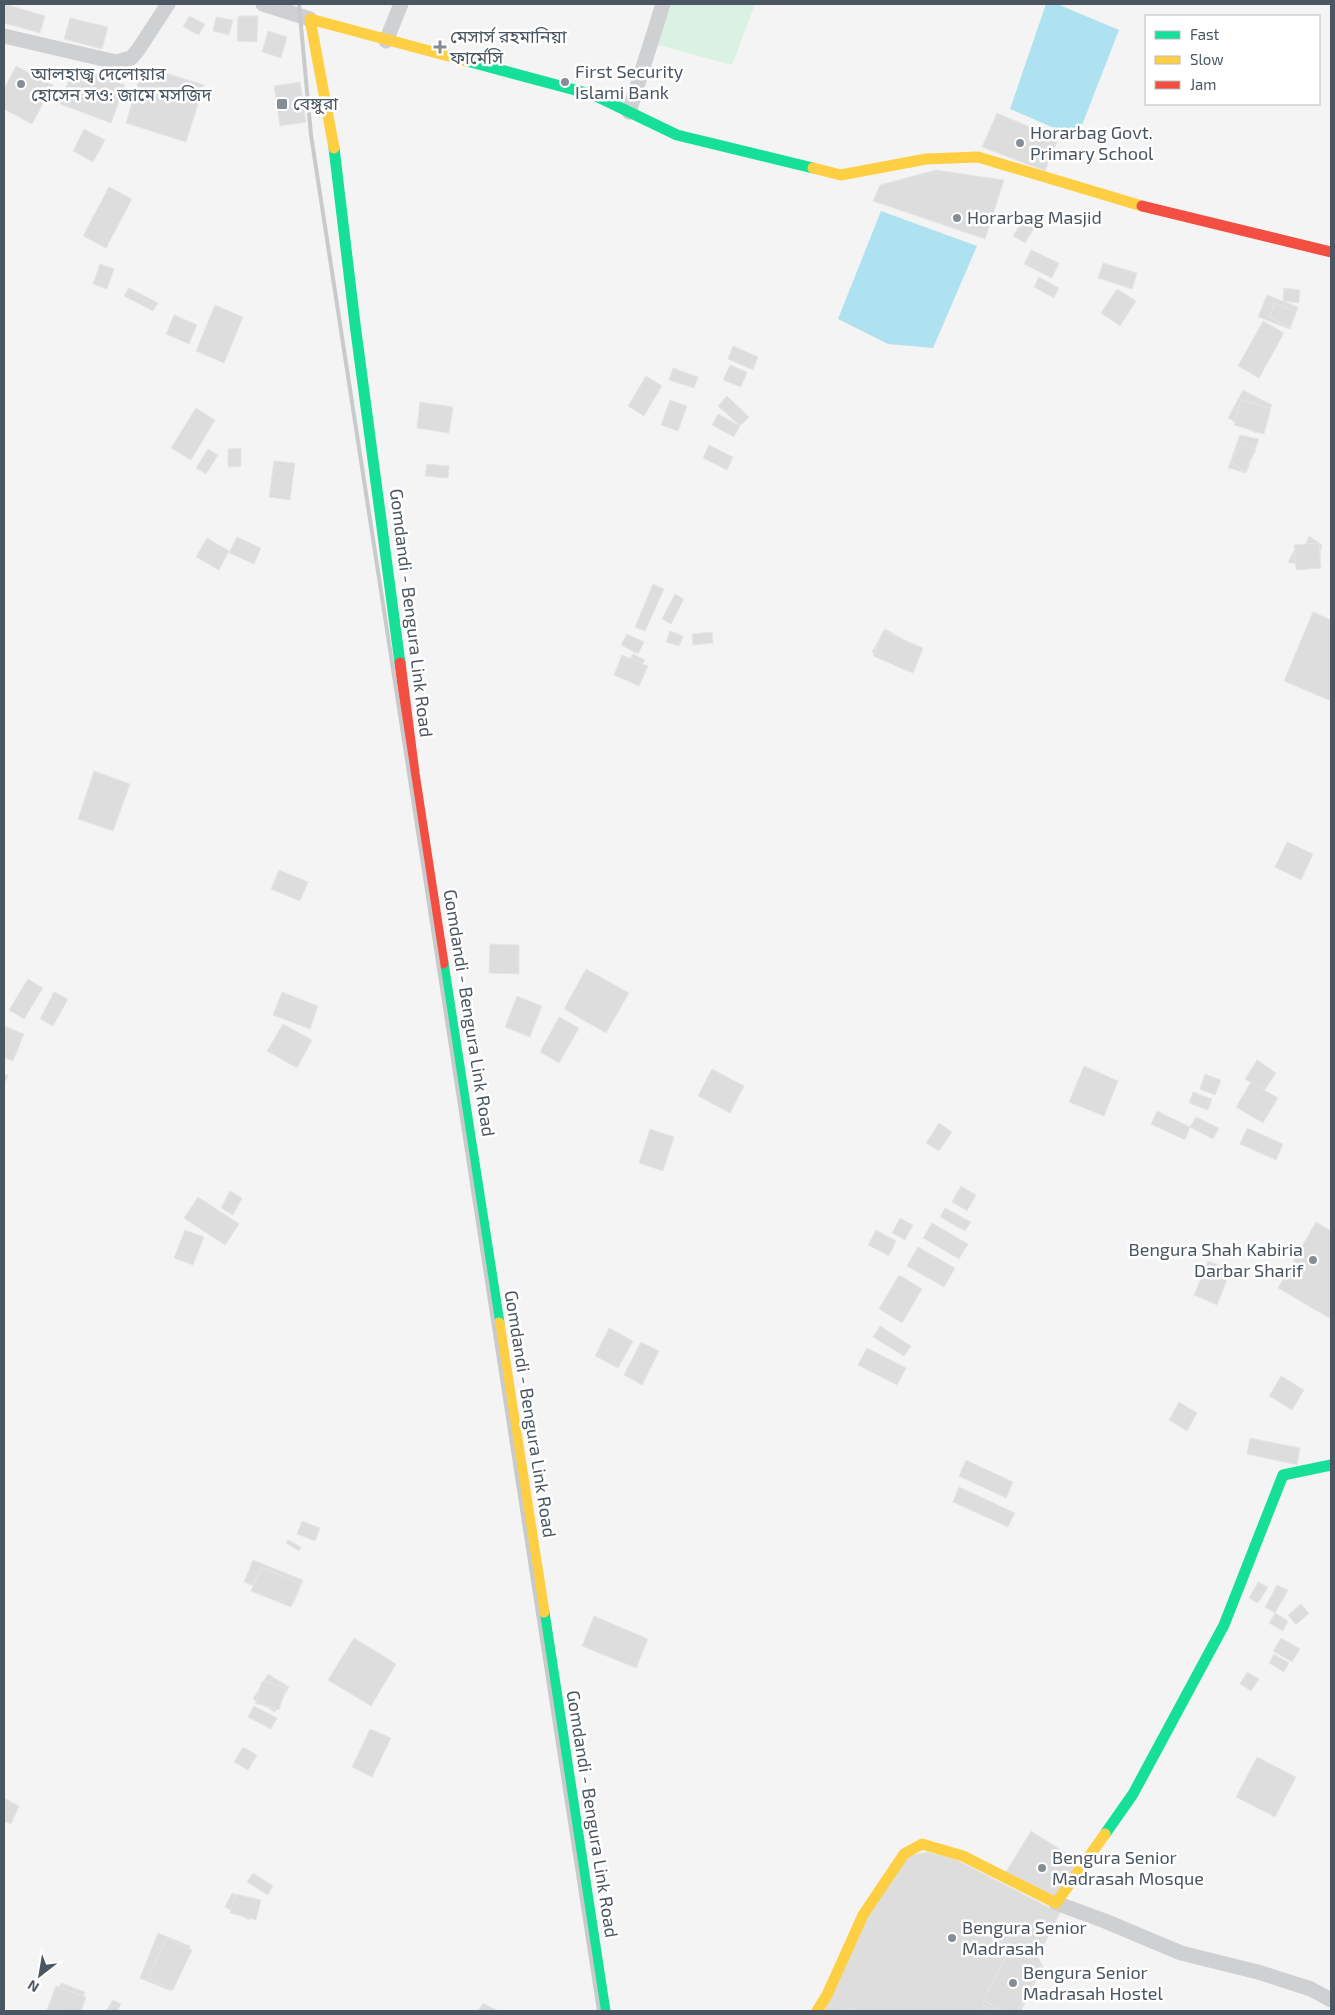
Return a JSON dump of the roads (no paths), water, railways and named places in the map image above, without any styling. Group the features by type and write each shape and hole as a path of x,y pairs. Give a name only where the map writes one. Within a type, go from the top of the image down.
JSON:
{"main road":[{"path":"310,19 594,95 677,135 841,175 926,159 978,157 1135,204 1331,252"},
{"name":"Gomdandi - Bengura Link Road","path":"310,19 338,169 355,324 414,773 604,2011"},
{"path":"817,2011 827,1995 862,1915 904,1854 922,1844 963,1856 1056,1903 1133,1794 1193,1685 1224,1625 1283,1475 1331,1465"}],"street":[{"path":"4,36 116,62 131,58 168,4"},
{"path":"263,4 310,19"},
{"path":"386,40 401,4"},
{"path":"629,112 663,4"},
{"path":"1056,1903 1105,1921 1180,1953 1258,1972 1311,1989 1331,2000"}],"water":[{"path":"1046,4 1057,4 1119,30 1077,138 1010,109"},
{"path":"881,211 977,246 933,348 888,344 838,319"}],"railway":[{"path":"299,4 311,135 599,2011"}],"place":[{"name":"মেসার্স রহমানিয়া ফার্মেসি","path":"440,47"},
{"name":"First Security Islami Bank","path":"565,82"},
{"name":"আলহাজ্ব দেলোয়ার হোসেন সও: জামে মসজিদ","path":"21,84"},
{"name":"বেঙ্গুরা","path":"282,104"},
{"name":"Horarbag Govt. Primary School","path":"1020,143"},
{"name":"Horarbag Masjid","path":"957,218"},
{"name":"Bengura Shah Kabiria Darbar Sharif","path":"1313,1260"},
{"name":"Bengura Senior Madrasah Mosque","path":"1042,1868"},
{"name":"Bengura Senior Madrasah","path":"952,1938"},
{"name":"Bengura Senior Madrasah Hostel","path":"1013,1983"}]}
